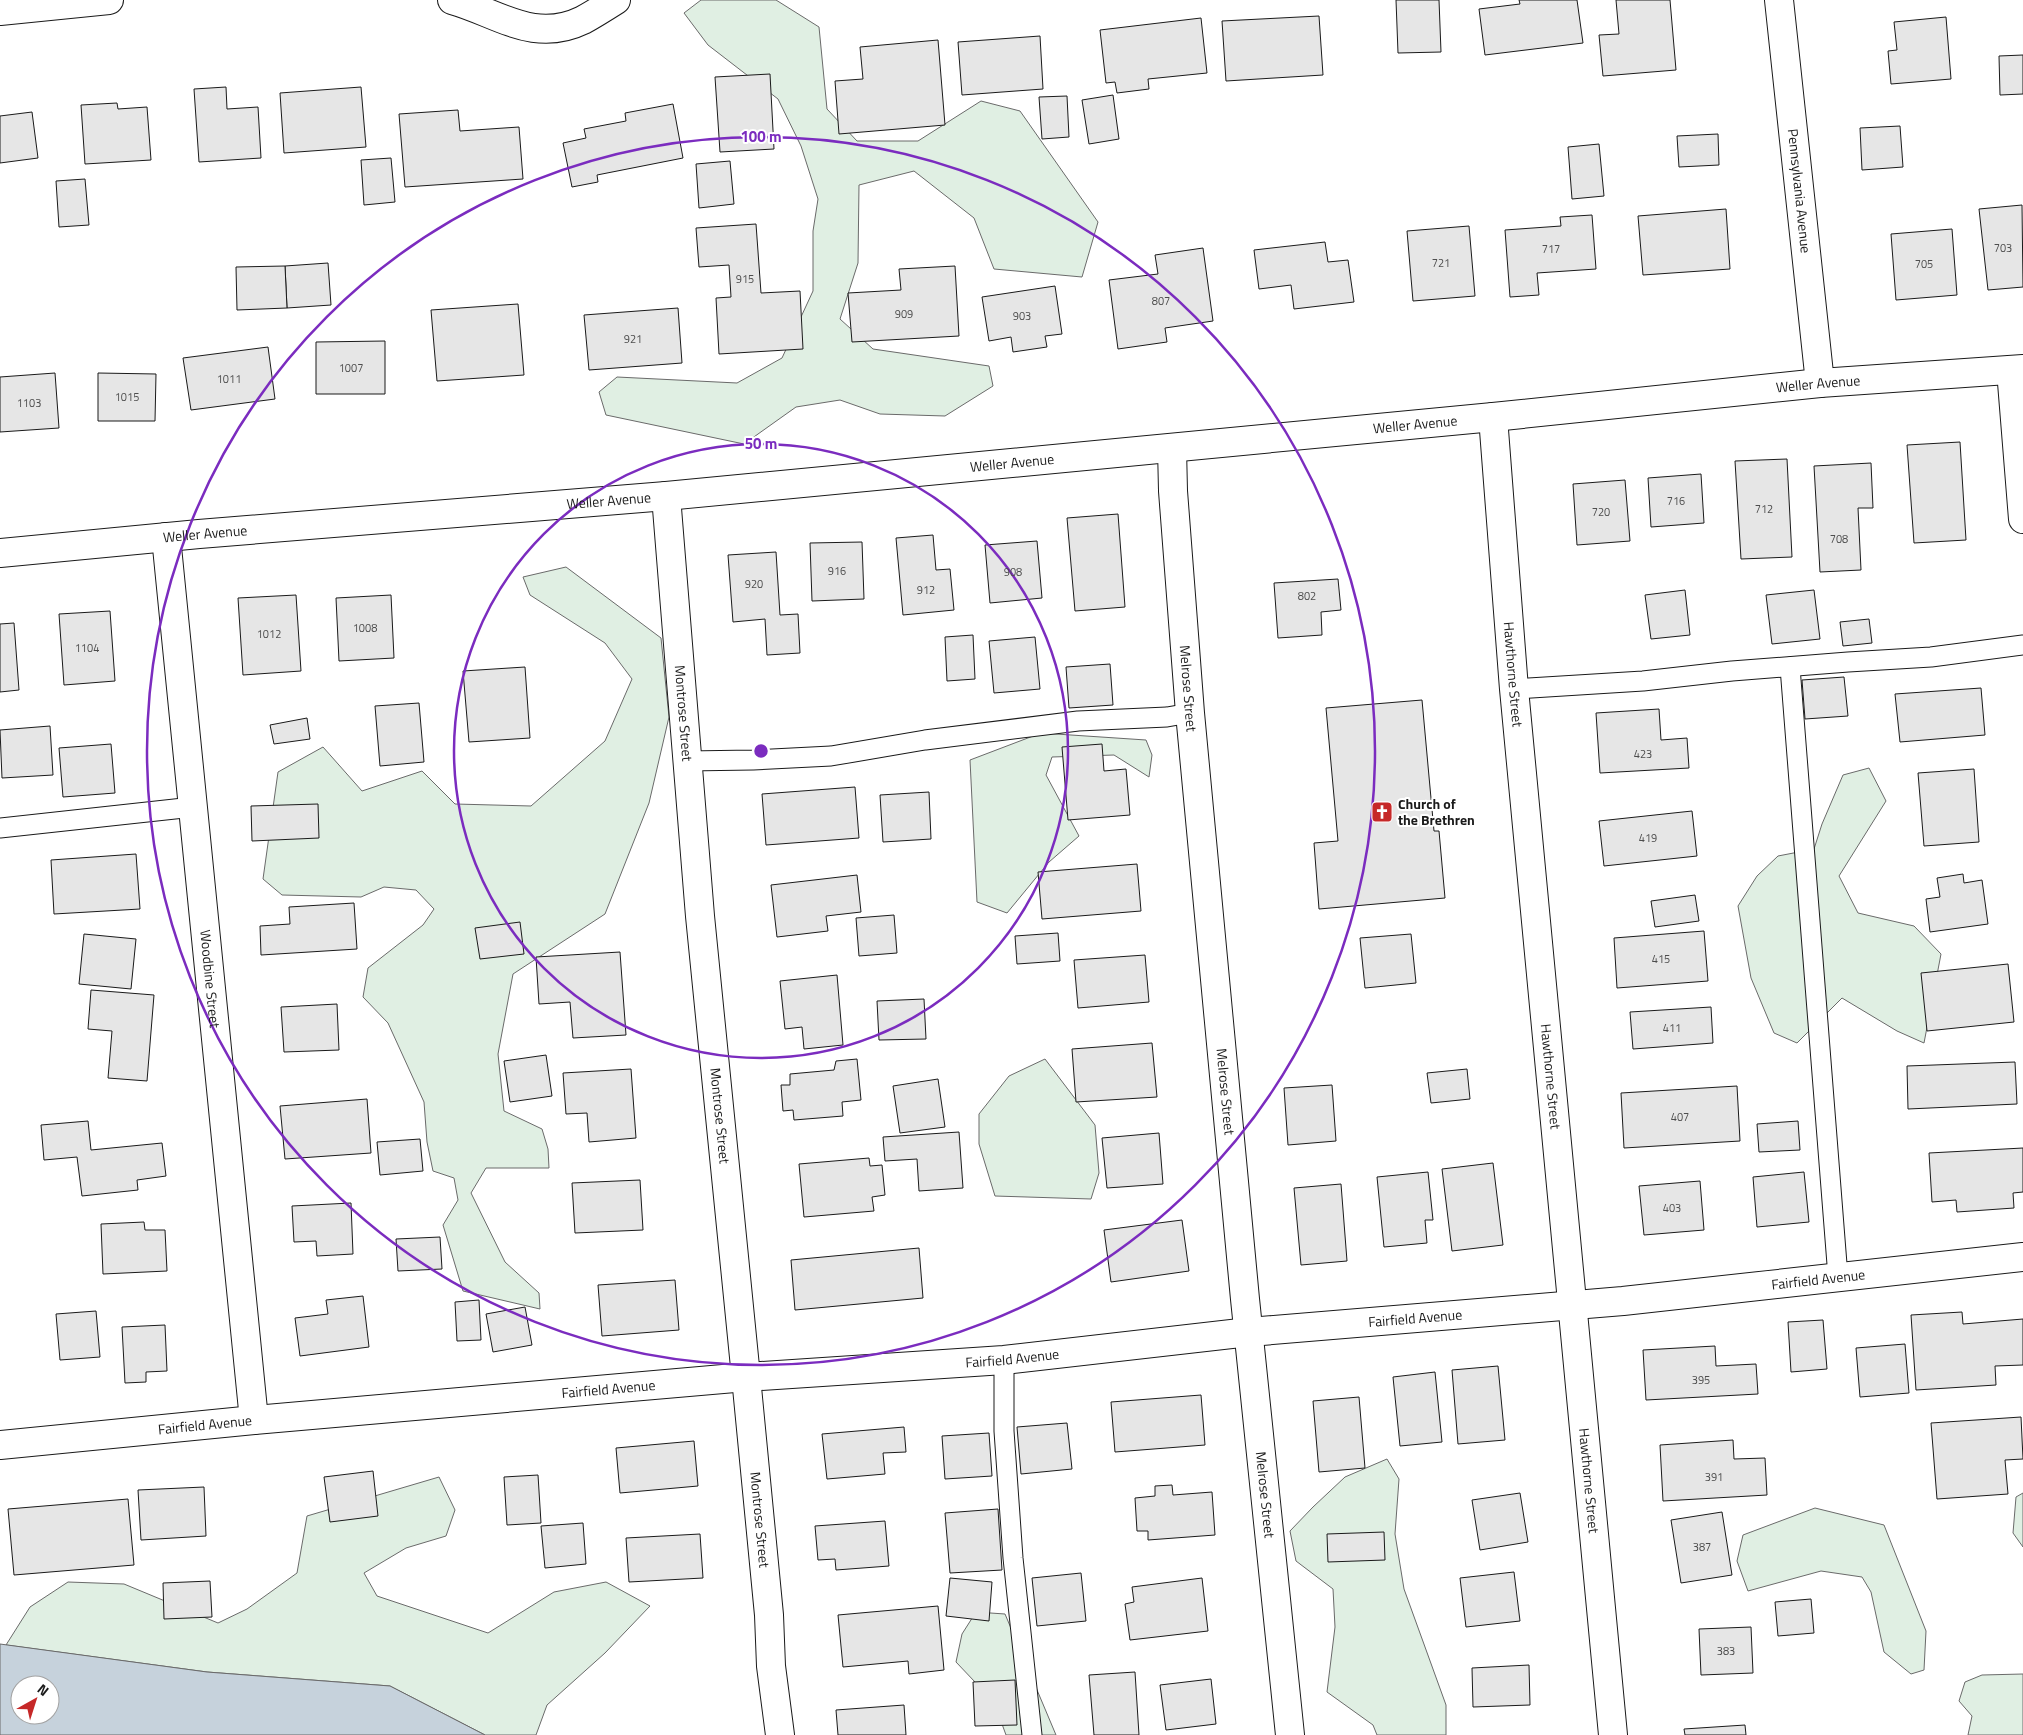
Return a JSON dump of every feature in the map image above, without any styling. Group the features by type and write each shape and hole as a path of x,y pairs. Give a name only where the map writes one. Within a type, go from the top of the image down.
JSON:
{"street":[{"path":"0,11 109,0"},
{"path":"452,0 526,28 556,29 583,20 616,0"},
{"name":"Pennsylvania Avenue","path":"1779,0 1820,383"},
{"path":"2017,369 2023,519"},
{"name":"Weller Avenue","path":"0,553 166,537 666,496 1493,417 1820,383 2017,369"},
{"name":"Hawthorne Street","path":"1493,417 1514,689 1613,1735"},
{"name":"Melrose Street","path":"1172,448 1173,490 1190,712 1249,1332 1290,1735"},
{"name":"Montrose Street","path":"666,496 700,916 769,1615 771,1666 780,1735"},
{"name":"Woodbine Street","path":"166,537 254,1420"},
{"name":"Fairfield Avenue","path":"0,1445 254,1420 746,1377 1004,1360 1249,1332 1623,1301 2023,1257"}],"lane":[{"path":"1514,689 1643,682 1790,667 1931,657 2023,645"},
{"path":"1790,667 1838,1278"},
{"path":"687,761 831,756 925,740 1068,722 1167,717 1190,712"},
{"path":"0,828 194,807"},
{"path":"1004,1360 1004,1431 1013,1558 1032,1735"}],"green space":[{"path":"701,0 776,0 819,27 827,109 857,141 918,141 981,101 1020,111 1098,222 1082,277 994,269 974,218 914,171 859,185 858,263 840,319 873,349 989,366 993,386 945,416 880,414 840,400 796,407 744,444 606,415 599,392 617,377 737,383 782,358 813,291 813,231 818,199 801,146 778,99 708,45 684,13"},
{"path":"566,567 661,638 669,717 649,803 605,914 513,974 498,1054 504,1111 542,1129 548,1149 549,1168 486,1168 471,1193 505,1262 539,1293 540,1309 463,1291 443,1225 458,1200 454,1178 433,1171 427,1142 424,1102 388,1023 363,997 368,968 423,925 434,909 416,890 384,887 361,897 282,895 263,879 278,772 323,747 362,791 422,771 455,804 531,806 605,741 632,679 605,643 530,595 523,577"},
{"path":"1041,733 1146,740 1152,755 1149,777 1114,755 1052,757 1046,775 1079,836 1049,862 1007,913 977,902 970,760"},
{"path":"1869,768 1886,801 1839,876 1858,913 1914,926 1941,954 1924,1043 1897,1031 1842,998 1797,1043 1774,1033 1751,978 1738,906 1757,876 1778,856 1814,849 1822,824 1843,775"},
{"path":"1045,1059 1095,1125 1099,1173 1091,1199 995,1196 979,1144 979,1114 1009,1076"},
{"path":"1387,1459 1399,1479 1395,1534 1404,1589 1446,1705 1446,1735 1377,1735 1373,1725 1327,1692 1335,1627 1333,1589 1296,1561 1290,1531 1345,1477"},
{"path":"439,1477 455,1510 446,1536 406,1548 364,1573 377,1596 488,1633 554,1592 606,1582 650,1606 605,1653 547,1705 536,1735 485,1735 390,1686 207,1672 6,1645 30,1607 68,1582 124,1584 218,1623 247,1609 297,1573 307,1516"},
{"path":"2023,1493 2023,1547 2013,1533 2016,1497"},
{"path":"1815,1508 1884,1525 1926,1631 1924,1670 1911,1674 1884,1652 1871,1592 1862,1577 1821,1571 1748,1591 1737,1561 1743,1535"},
{"path":"976,1612 1005,1614 1056,1735 1006,1735 994,1702 956,1662 962,1634"},
{"path":"2023,1674 2023,1735 1968,1735 1972,1716 1959,1701 1965,1682 1982,1675"}],"shaded area":[{"path":"0,1644 207,1672 390,1686 485,1735 0,1735"}],"building":[{"path":"1396,0 1439,0 1441,52 1398,53"},
{"path":"1519,0 1577,0 1583,43 1485,55 1479,9 1520,4"},
{"path":"1616,0 1670,0 1676,70 1603,76 1599,35 1619,34"},
{"path":"1319,16 1323,75 1226,81 1222,21"},
{"path":"1946,17 1951,79 1891,84 1888,51 1897,50 1894,22"},
{"path":"1201,18 1207,73 1148,79 1149,89 1117,93 1115,82 1106,83 1100,30"},
{"path":"1040,36 1043,89 962,95 958,42"},
{"path":"938,40 945,125 839,134 835,81 863,79 860,47"},
{"path":"2023,55 2023,94 2000,95 1999,56"},
{"path":"770,74 774,149 720,152 715,77"},
{"path":"226,87 227,109 258,107 261,158 199,162 194,89"},
{"path":"361,87 366,147 284,153 280,93"},
{"path":"1113,95 1119,139 1089,144 1082,100"},
{"path":"1067,96 1069,137 1042,139 1039,97"},
{"path":"117,103 118,109 147,107 151,160 85,164 81,105"},
{"path":"673,104 683,158 597,175 598,182 572,187 563,143 586,138 584,129 626,121 625,113"},
{"path":"458,110 460,131 519,127 523,179 405,187 399,114"},
{"path":"32,112 38,158 0,163 0,116"},
{"path":"1900,126 1903,167 1862,170 1860,128"},
{"path":"1718,134 1719,165 1679,167 1677,136"},
{"path":"1599,144 1604,196 1572,199 1568,147"},
{"path":"391,158 395,202 364,205 361,160"},
{"path":"730,161 734,204 699,208 696,164"},
{"path":"85,179 89,225 59,227 56,181"},
{"path":"2022,205 2023,287 1988,290 1979,209"},
{"path":"1726,209 1730,269 1643,275 1638,216"},
{"path":"1592,215 1596,269 1537,273 1539,295 1510,297 1505,230 1561,226 1560,217"},
{"path":"756,224 761,293 800,291 803,349 719,354 716,298 731,297 729,265 699,267 696,228"},
{"path":"1469,226 1475,296 1413,301 1407,231"},
{"path":"1952,229 1957,295 1896,300 1891,234"},
{"path":"1325,242 1328,262 1348,260 1354,302 1294,309 1291,285 1259,289 1254,250"},
{"path":"1203,248 1213,321 1165,328 1167,342 1118,349 1109,280 1158,274 1155,255"},
{"path":"328,263 331,305 287,308 285,266"},
{"path":"285,266 287,308 237,310 236,267"},
{"path":"955,266 959,336 852,342 848,293 901,290 899,269"},
{"path":"1055,286 1062,334 1045,336 1047,347 1013,352 1011,337 989,341 982,297"},
{"path":"518,304 524,375 437,381 431,310"},
{"path":"678,308 682,363 589,370 584,315"},
{"path":"385,341 385,394 316,394 316,342"},
{"path":"268,347 275,399 191,410 183,358"},
{"path":"55,373 59,428 0,432 0,377"},
{"path":"98,373 156,374 155,421 98,421"},
{"path":"1960,442 1966,540 1914,543 1907,445"},
{"path":"1787,459 1792,557 1741,559 1735,461"},
{"path":"1871,463 1873,508 1858,508 1861,570 1820,572 1814,466"},
{"path":"1701,474 1704,523 1651,527 1648,478"},
{"path":"1625,480 1630,541 1577,545 1573,484"},
{"path":"1118,514 1125,607 1075,611 1067,518"},
{"path":"933,535 936,570 950,569 954,610 903,615 896,538"},
{"path":"1037,541 1042,598 990,603 985,545"},
{"path":"862,542 864,599 812,601 810,543"},
{"path":"776,552 780,615 798,614 800,653 767,655 765,619 733,622 728,555"},
{"path":"1338,579 1341,610 1321,612 1322,635 1278,638 1274,583"},
{"path":"1685,590 1690,635 1651,639 1645,595"},
{"path":"1814,590 1820,639 1772,644 1766,595"},
{"path":"296,595 301,671 243,675 238,598"},
{"path":"391,595 394,658 339,661 336,598"},
{"path":"110,611 115,681 64,685 59,614"},
{"path":"1869,619 1872,643 1843,646 1840,622"},
{"path":"14,623 19,690 0,692 0,624"},
{"path":"973,635 975,679 947,681 945,637"},
{"path":"1035,637 1040,689 994,693 989,641"},
{"path":"1110,664 1113,705 1069,708 1066,667"},
{"path":"525,667 530,738 469,742 463,671"},
{"path":"1844,677 1848,716 1805,719 1802,680"},
{"path":"1981,688 1985,735 1900,742 1895,694"},
{"path":"1422,700 1434,831 1439,831 1445,898 1319,909 1314,843 1338,841 1326,708"},
{"path":"419,703 424,762 380,766 375,706"},
{"path":"1659,709 1661,740 1687,738 1689,768 1600,773 1596,713"},
{"path":"307,718 310,739 274,744 270,725"},
{"path":"50,726 53,775 2,778 0,730"},
{"path":"111,744 115,793 63,797 59,748"},
{"path":"1102,744 1104,771 1126,769 1130,815 1068,820 1062,747"},
{"path":"1974,769 1979,842 1924,846 1918,773"},
{"path":"855,787 859,838 766,845 762,794"},
{"path":"929,792 931,839 883,842 880,795"},
{"path":"318,804 319,838 252,841 251,806"},
{"path":"1692,811 1697,856 1604,866 1599,821"},
{"path":"136,854 140,909 54,914 51,860"},
{"path":"1137,864 1141,911 1042,919 1038,872"},
{"path":"1963,874 1964,883 1982,880 1988,924 1930,932 1926,899 1940,897 1937,878"},
{"path":"857,875 861,912 826,916 828,931 777,937 771,885"},
{"path":"1695,895 1699,921 1655,927 1651,901"},
{"path":"354,903 357,949 261,955 260,926 290,924 289,907"},
{"path":"894,915 897,953 859,956 856,918"},
{"path":"520,922 524,954 480,959 475,928"},
{"path":"1704,931 1708,981 1617,988 1614,938"},
{"path":"1058,933 1060,961 1017,964 1015,936"},
{"path":"84,934 136,939 131,989 79,984"},
{"path":"1411,934 1416,983 1365,988 1360,938"},
{"path":"620,952 626,1035 573,1038 570,1002 539,1004 536,957"},
{"path":"1145,955 1149,1002 1078,1008 1074,960"},
{"path":"2008,964 2014,1022 1927,1031 1921,973"},
{"path":"837,975 843,1045 804,1049 802,1027 785,1029 780,981"},
{"path":"91,990 154,995 147,1081 108,1078 112,1031 88,1029"},
{"path":"924,999 926,1039 879,1040 877,1001"},
{"path":"337,1004 339,1050 284,1052 281,1007"},
{"path":"1711,1007 1713,1043 1633,1049 1630,1012"},
{"path":"1152,1043 1157,1097 1076,1102 1072,1049"},
{"path":"546,1055 552,1096 510,1102 504,1061"},
{"path":"857,1059 861,1100 842,1102 843,1116 794,1120 793,1110 783,1111 781,1085 790,1085 790,1074 834,1070 836,1061"},
{"path":"2015,1062 2017,1104 1908,1109 1907,1066"},
{"path":"631,1069 636,1138 589,1142 587,1113 566,1114 563,1073"},
{"path":"1467,1069 1470,1099 1431,1103 1427,1073"},
{"path":"938,1079 945,1127 900,1133 893,1086"},
{"path":"1332,1085 1336,1141 1288,1145 1284,1088"},
{"path":"1737,1086 1740,1141 1624,1148 1621,1093"},
{"path":"367,1099 371,1153 285,1159 280,1106"},
{"path":"88,1121 91,1150 162,1143 166,1176 137,1180 138,1190 82,1196 77,1157 44,1160 41,1125"},
{"path":"1798,1121 1800,1150 1759,1152 1757,1124"},
{"path":"959,1132 963,1188 919,1191 917,1159 885,1161 883,1137"},
{"path":"1159,1133 1163,1184 1107,1188 1102,1138"},
{"path":"420,1139 423,1171 380,1175 377,1142"},
{"path":"2023,1148 2023,1192 2013,1193 2014,1208 1957,1212 1956,1200 1932,1202 1929,1153"},
{"path":"869,1158 870,1166 882,1165 885,1195 872,1197 874,1211 804,1217 799,1164"},
{"path":"1493,1163 1503,1245 1452,1251 1442,1169"},
{"path":"1428,1172 1433,1220 1425,1220 1427,1243 1384,1247 1377,1177"},
{"path":"1804,1172 1809,1222 1757,1227 1753,1177"},
{"path":"640,1180 643,1230 575,1233 572,1183"},
{"path":"1700,1181 1704,1230 1644,1235 1639,1186"},
{"path":"1341,1184 1347,1261 1301,1265 1294,1188"},
{"path":"351,1203 353,1254 317,1256 316,1241 294,1242 292,1206"},
{"path":"1182,1220 1189,1271 1111,1282 1104,1230"},
{"path":"144,1222 145,1230 165,1230 167,1271 103,1274 101,1224"},
{"path":"440,1237 442,1269 398,1271 396,1239"},
{"path":"919,1248 923,1298 795,1310 791,1260"},
{"path":"675,1280 679,1330 602,1336 598,1285"},
{"path":"363,1296 369,1347 300,1356 295,1318 328,1314 326,1300"},
{"path":"479,1300 481,1340 457,1341 455,1302"},
{"path":"525,1307 532,1345 493,1352 486,1314"},
{"path":"96,1311 100,1357 60,1360 56,1314"},
{"path":"1962,1312 1963,1324 2023,1319 2023,1365 1995,1366 1996,1385 1916,1390 1911,1315"},
{"path":"1823,1320 1827,1369 1791,1372 1788,1322"},
{"path":"165,1325 167,1371 146,1372 146,1382 125,1383 122,1327"},
{"path":"1905,1344 1909,1393 1860,1397 1856,1348"},
{"path":"1715,1346 1716,1366 1756,1364 1758,1394 1646,1400 1643,1350"},
{"path":"1498,1366 1505,1440 1458,1444 1452,1370"},
{"path":"1435,1372 1442,1442 1400,1446 1393,1377"},
{"path":"1201,1395 1205,1445 1115,1452 1111,1402"},
{"path":"1359,1397 1365,1468 1319,1472 1313,1401"},
{"path":"2021,1417 2023,1459 2005,1460 2008,1494 1937,1499 1931,1423"},
{"path":"1067,1423 1072,1469 1021,1474 1017,1427"},
{"path":"904,1427 906,1452 883,1453 885,1474 827,1479 822,1434"},
{"path":"989,1433 992,1476 945,1479 942,1436"},
{"path":"1733,1440 1734,1459 1765,1458 1767,1495 1663,1501 1660,1445"},
{"path":"694,1441 698,1486 620,1493 616,1448"},
{"path":"373,1471 378,1516 330,1522 324,1477"},
{"path":"538,1475 541,1523 507,1525 504,1477"},
{"path":"1172,1485 1173,1495 1212,1492 1215,1535 1148,1540 1148,1531 1137,1531 1135,1498 1155,1496 1155,1486"},
{"path":"204,1487 206,1536 141,1540 138,1490"},
{"path":"1520,1493 1528,1542 1480,1550 1472,1500"},
{"path":"128,1499 134,1565 14,1575 8,1509"},
{"path":"998,1509 1002,1570 950,1573 945,1513"},
{"path":"1722,1512 1732,1575 1681,1583 1671,1520"},
{"path":"885,1521 889,1566 836,1570 835,1559 818,1560 815,1526"},
{"path":"583,1523 586,1564 545,1568 541,1526"},
{"path":"1384,1532 1385,1560 1328,1562 1327,1534"},
{"path":"700,1534 703,1578 629,1582 626,1538"},
{"path":"1514,1572 1520,1621 1466,1627 1460,1578"},
{"path":"1081,1573 1086,1621 1037,1626 1032,1578"},
{"path":"950,1578 992,1582 989,1621 946,1616"},
{"path":"1202,1578 1208,1631 1130,1640 1125,1604 1134,1602 1132,1587"},
{"path":"210,1581 212,1617 164,1619 163,1583"},
{"path":"1811,1599 1814,1633 1778,1636 1775,1602"},
{"path":"938,1606 944,1670 909,1674 908,1661 843,1667 838,1615"},
{"path":"1751,1627 1753,1673 1701,1675 1699,1629"},
{"path":"1529,1665 1530,1705 1473,1707 1472,1668"},
{"path":"1135,1672 1139,1735 1094,1735 1089,1675"},
{"path":"1211,1679 1216,1724 1166,1730 1160,1685"},
{"path":"1015,1680 1017,1725 975,1726 973,1682"},
{"path":"904,1705 906,1735 838,1735 836,1710"},
{"path":"1745,1725 1746,1735 1685,1735 1684,1729"}],"place":[{"name":"Church of the Brethren","path":"1382,812"}]}
